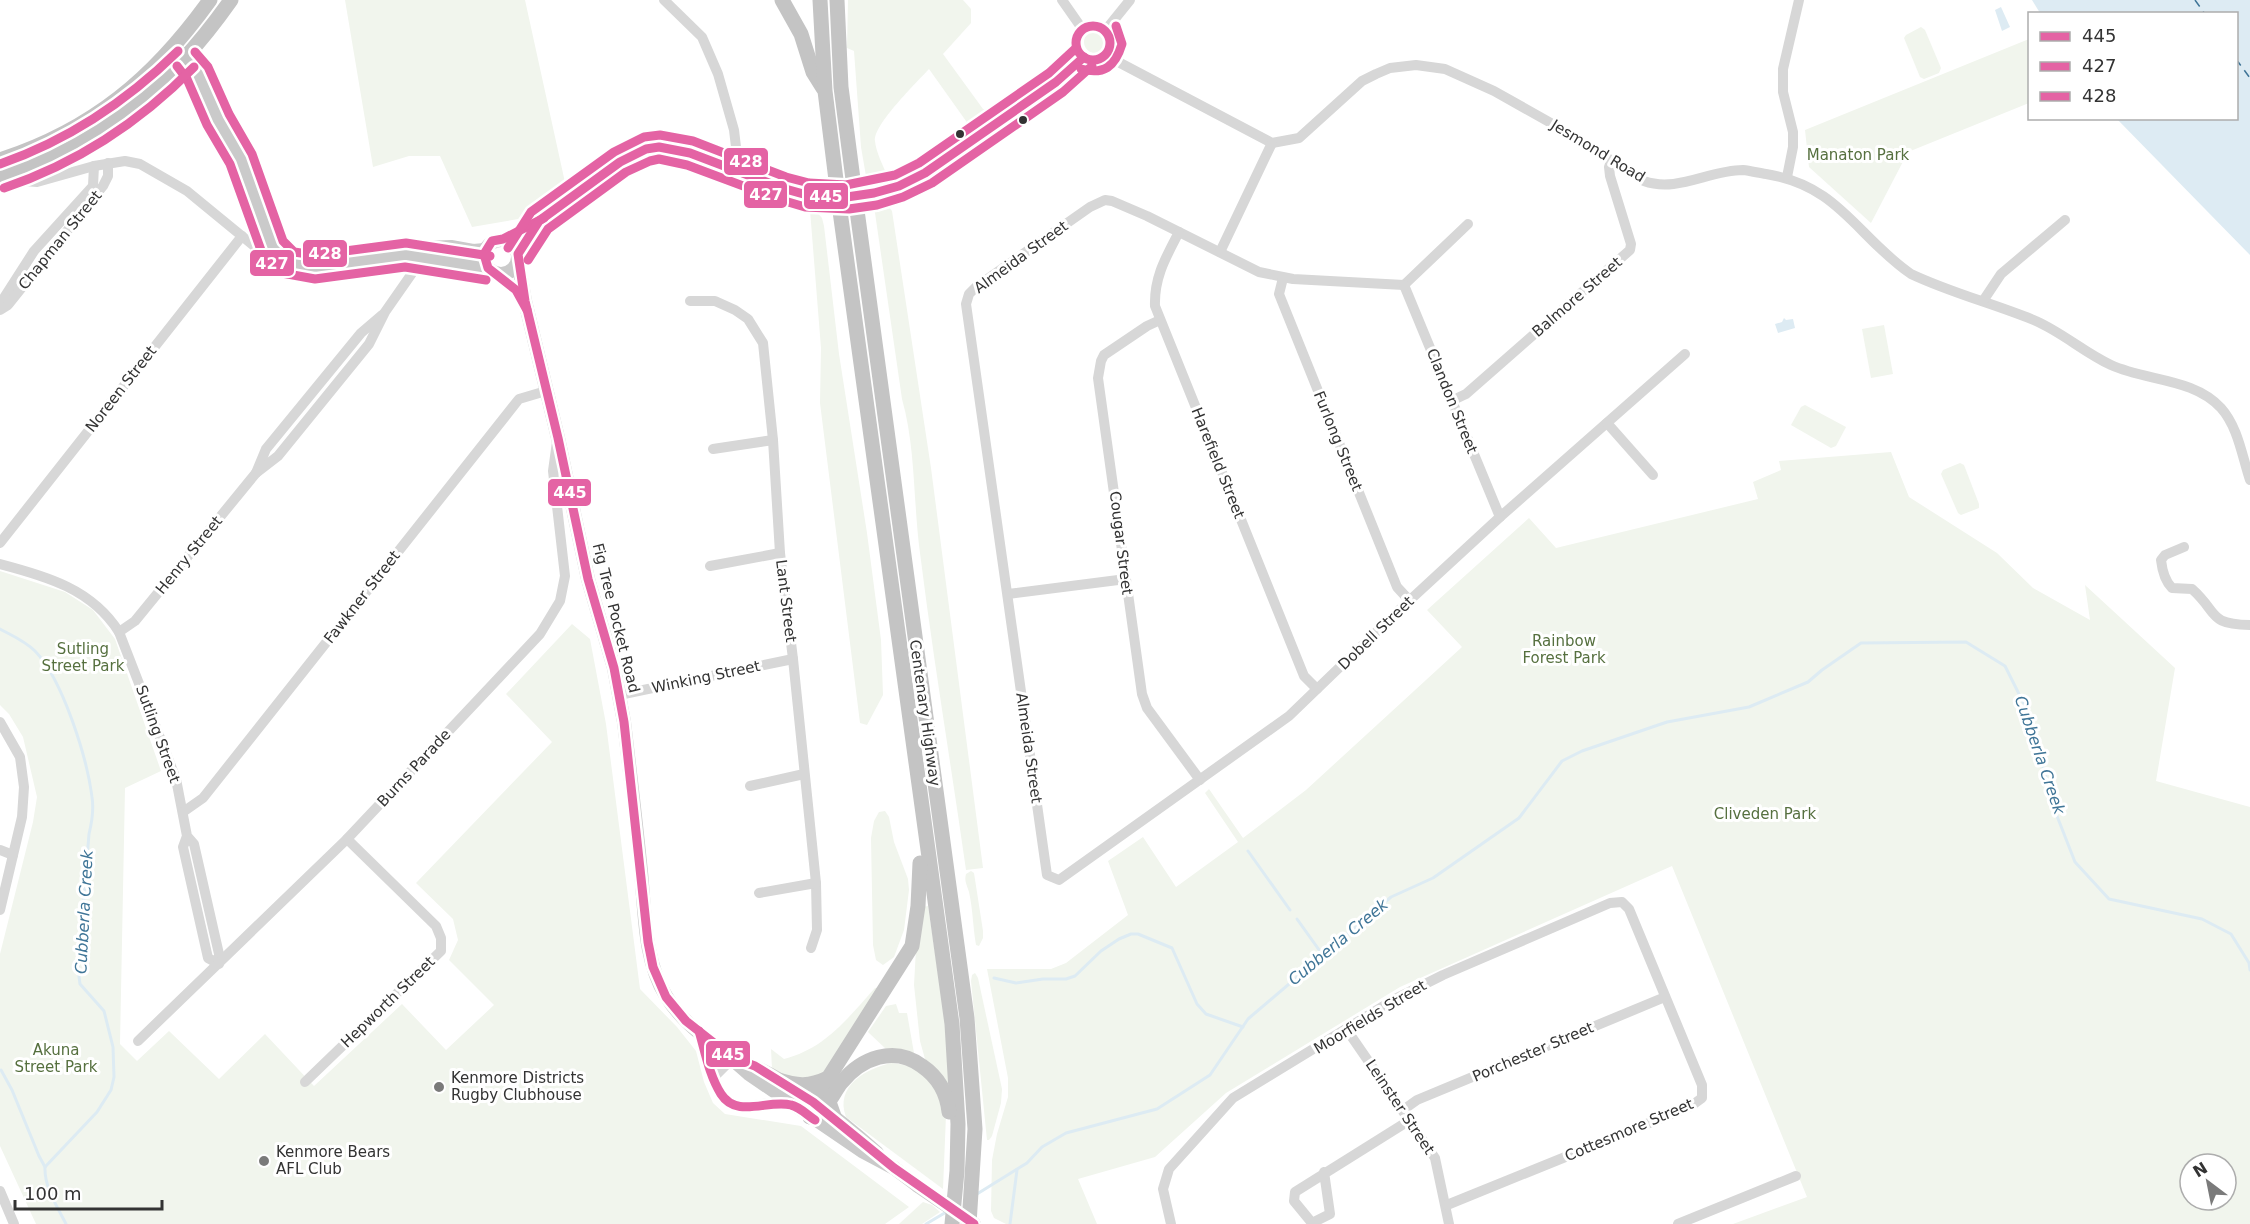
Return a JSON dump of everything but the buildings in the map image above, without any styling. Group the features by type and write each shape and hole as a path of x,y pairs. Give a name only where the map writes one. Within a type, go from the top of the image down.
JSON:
{"highway":[{"path":"0,160 45,143 97,114 140,82 174,47 210,0"},
{"path":"6,175 59,154 107,127 147,97 186,59 231,0"},
{"path":"782,0 801,34 813,72 825,91"},
{"path":"820,0 825,91 837,188"},
{"path":"837,0 841,87 854,187"},
{"name":"Centenary Highway","path":"856,203 967,1018 975,1119 969,1224"},
{"name":"Centenary Highway","path":"839,204 952,1023 958,1124 956,1189 952,1219"},
{"path":"819,1107 828,1078 912,946 921,873 917,773"},
{"path":"819,1107 853,1070 868,1061 887,1054 906,1056 926,1068 937,1079 945,1094 949,1113 958,1124"},
{"path":"778,1080 796,1086 807,1086 828,1078"},
{"path":"819,1107 835,1119"}],"main road":[{"path":"174,47 197,73 218,120 241,159 273,248 290,263 315,267 422,254 451,247 473,251 485,250"},
{"path":"422,254 492,271 508,273 516,266 518,258 513,244 503,239 492,241 485,250 484,259 492,271 510,283 525,301"},
{"name":"Fig Tree Pocket Road","path":"518,258 525,301 558,438 588,579 614,668 619,694 648,942 653,967 666,997 686,1021 733,1058 749,1074 794,1105 819,1107"},
{"name":"Fig Tree Pocket Road","path":"733,1058 755,1066 819,1107 862,1151 894,1168"},
{"name":"Fig Tree Pocket Road","path":"835,1119 894,1168 974,1224"}],"street":[{"path":"664,0 702,37 718,74 735,130 736,147 728,168"},
{"path":"1062,0 1083,30"},
{"path":"1105,31 1130,0"},
{"path":"1787,177 1793,147 1793,132 1783,92 1783,73 1798,0"},
{"path":"1093,26 1105,31 1110,43 1105,55 1095,60 1084,57 1077,48 1076,42 1083,30 1093,26"},
{"path":"1105,55 1272,143 1220,252"},
{"path":"503,239 539,221 620,162 646,148 672,148 807,195 847,197 886,191 912,181 1056,82 1084,57"},
{"name":"Jesmond Road","path":"1272,143 1299,138 1362,81 1390,68 1416,65 1445,69 1494,91 1558,126 1644,181 1670,185 1719,173 1743,170 1787,177 1834,202 1898,265 1911,274 2038,322 2060,333 2110,365 2194,389 2213,400 2230,421 2250,480"},
{"path":"6,175 24,181 37,182 108,163 125,161 140,164 151,168 187,190 254,246 265,249 273,248"},
{"name":"Balmore Street","path":"1452,401 1466,394 1630,250 1631,244 1610,176 1611,161"},
{"name":"Chapman Street","path":"0,310 8,305 103,186 108,176 108,163"},
{"name":"Chapman Street","path":"0,304 34,251 93,186 94,166"},
{"name":"Almeida Street","path":"1047,875 966,304 969,294 1090,207 1105,200 1112,201 1179,232 1259,272 1283,278 1404,285"},
{"path":"1983,301 2001,274 2065,220"},
{"path":"518,258 539,221"},
{"path":"1404,285 1468,224"},
{"name":"Harefield Street","path":"1179,232 1161,264 1155,289 1155,306 1304,676 1317,689"},
{"name":"Noreen Street","path":"0,543 242,236"},
{"name":"Henry Street","path":"119,632 135,621 256,473 266,449 361,333 385,312 422,254"},
{"name":"Furlong Street","path":"1283,278 1279,294 1397,586 1409,600"},
{"name":"Clandon Street","path":"1404,285 1500,518"},
{"name":"Lant Street","path":"690,301 715,301 748,319 757,330 763,343 780,553 816,883 817,930 811,948"},
{"name":"Cougar Street","path":"1160,320 1147,326 1104,356 1099,374 1142,694 1148,708 1200,780"},
{"name":"Dobell Street","path":"1047,875 1059,880 1289,716 1409,600 1685,354"},
{"name":"Fawkner Street","path":"183,812 203,798 519,399 546,392"},
{"path":"1607,423 1653,475"},
{"name":"Burns Parade","path":"138,1041 347,839 540,634 560,601 565,576 553,471 558,438"},
{"path":"713,449 772,441"},
{"path":"2184,547 2165,555 2161,560 2169,585 2172,588 2192,589 2214,615 2225,624 2250,625"},
{"path":"710,566 780,553"},
{"name":"Sutling Street","path":"0,564 68,585 90,599 111,619 119,632 176,779 187,836 194,844 219,954 219,964"},
{"path":"1008,594 1126,579"},
{"name":"Winking Street","path":"619,694 793,659"},
{"path":"0,722 20,757 24,787 22,817 0,910"},
{"path":"750,786 804,774"},
{"name":"Hepworth Street","path":"305,1082 441,951 441,938 436,926 347,839"},
{"path":"0,850 13,855"},
{"path":"759,893 816,883"},
{"name":"Cottesmore Street","path":"1447,1205 1691,1106 1702,1098 1702,1085 1629,909 1622,902 1610,903"},
{"name":"Moorfields Street","path":"1171,1224 1163,1190 1169,1169 1233,1098 1395,999 1443,975 1610,903"},
{"name":"Porchester Street","path":"1403,1110 1417,1100 1665,997"},
{"name":"Leinster Street","path":"1347,1030 1435,1158 1447,1205 1449,1224"},
{"path":"699,1031 722,1097 740,1107 771,1103 794,1105"},
{"path":"714,1077 733,1058"},
{"path":"1324,1172 1330,1214 1312,1223 1294,1201 1295,1192 1324,1172 1410,1120"},
{"path":"1678,1224 1796,1176"},
{"path":"0,1191 14,1224"}],"green space":[{"path":"345,0 525,0 566,187 524,218 472,227 440,156 409,156 373,167"},
{"path":"848,0 963,0 971,9 971,23 943,54 983,109 989,111 965,127 966,121 929,69 888,115 876,134 877,150 888,178 867,182 861,147 854,51 847,48"},
{"path":"1921,27 1925,30 1941,68 1939,73 1924,79 1920,77 1904,38"},
{"path":"1095,31 1103,34 1106,42 1103,50 1095,53 1087,50 1084,42 1087,34"},
{"name":"Manaton Park","path":"2028,39 2028,103 1908,152 1871,223 1809,167 1805,130"},
{"path":"874,206 888,206 892,211 931,468 983,868 966,870 925,592 910,437 902,399"},
{"path":"814,209 822,218 824,226 839,354 881,640 883,695 867,725 860,723 820,403 821,348 810,210"},
{"path":"1884,325 1893,374 1871,378 1862,329"},
{"path":"1805,405 1846,427 1836,446 1831,448 1791,425 1801,407"},
{"path":"1891,452 1909,497 1997,553 2033,588 2090,620 2085,585 2175,668 2156,781 2250,807 2250,1224 1733,1224 1807,1197 1672,866 1400,987 1226,1093 1155,1157 1078,1179 1097,1224 1006,1224 994,1218 991,1211 992,1160 1008,1097 1008,1078 987,969 1051,969 1066,963 1128,915 1108,861 1143,837 1176,887 1238,842 1205,793 1209,789 1243,838 1306,790 1462,647 1427,610 1529,518 1556,548 1758,499 1753,482 1781,470 1779,461"},
{"path":"1960,463 1964,465 1979,504 1979,508 1961,515 1958,513 1941,474 1943,470"},
{"path":"0,571 65,592 93,610 115,639 161,771 125,788 120,1044 137,1061 169,1031 219,1079 265,1034 314,1086 402,1004 446,1050 494,1005 449,960 458,940 453,919 416,883 552,742 506,694 572,624 590,639 606,724 640,989 677,1027 696,1051 704,1082 713,1103 725,1114 801,1126 909,1207 885,1224 36,1224 0,1146 0,954 33,822 37,797 23,737 9,714 0,705"},
{"path":"885,811 889,817 894,842 908,879 909,890 904,930 894,957 883,965 876,960 873,945 871,838 874,821 879,812"},
{"path":"971,871 974,873 983,931 983,938 979,946 976,945 966,881 966,874"},
{"path":"928,906 946,1027 950,1087 940,1073 925,1059 920,1041 914,985 916,949 923,907"},
{"path":"975,973 1002,1089 1001,1103 989,1140 987,1140 971,981"},
{"path":"882,987 829,1069 813,1080 801,1083 772,1069 771,1049 784,1059 812,1048 835,1031 875,988"},
{"path":"896,1004 899,1013 907,1013 914,1053 886,1049 868,1032 886,1006"},
{"path":"892,1063 912,1066 933,1083 946,1115 943,1189 846,1117 845,1096 855,1080 873,1069"},
{"path":"923,1202 932,1205 940,1212 922,1224 899,1224"}],"shaded area":[{"path":"2032,0 2250,0 2250,255 2118,120 2238,120 2238,12 2039,12"},
{"path":"2001,7 2010,27 2002,31 1995,10"},
{"path":"1784,318 1793,319 1795,328 1778,333 1775,324 1782,322"}],"waterway":[{"name":"Cubberla Creek","path":"0,629 23,641 35,651 55,681 79,741 93,802 78,969 80,984 104,1011 113,1047 114,1077 111,1090 97,1112 45,1167 49,1189 66,1224"},
{"name":"Cubberla Creek","path":"977,1194 1027,1163 1042,1147 1066,1133 1157,1109 1210,1075 1248,1019 1391,897 1433,878 1519,818 1562,761 1582,751 1667,722 1749,707 1808,682 1861,643 1966,642 2005,666 2027,710 2057,816 2075,862 2109,899 2202,919 2231,934 2249,963 2250,970"},
{"path":"1248,851 1290,910"},
{"path":"1297,919 1322,954"},
{"path":"994,978 1016,983 1043,979 1066,979 1075,976 1101,951 1119,939 1138,934 1172,948 1197,1004 1206,1014 1243,1027"},
{"path":"1,1070 45,1167"},
{"path":"1010,1224 1017,1170"},
{"name":"Cubberla Creek","path":"926,1224 948,1211"}],"ferry route":[{"path":"2195,0 2204,12"},
{"path":"2238,62 2250,78"}],"transit line":[{"name":"445","path":"1093,26 1105,31 1110,43 1105,55 1093,60 1081,55 1076,43 1081,31 1093,26"},
{"name":"427","path":"1081,69 1096,71 1112,64 1122,44 1116,26"},
{"name":"428","path":"508,248 531,212 614,152 644,137 660,135 693,141 786,177 809,183 846,185 895,175 919,163 1049,73 1076,48"},
{"name":"428","path":"0,164 50,143 95,118 138,87 178,51"},
{"name":"428","path":"195,52 208,67 229,114 252,154 283,241 294,252 315,255 406,243 490,256"},
{"name":"445","path":"974,1224 894,1168 813,1102 755,1066 733,1058 686,1021 666,997 653,967 648,942 624,722 614,668 588,579 558,438 525,301 518,254 539,221 620,162 646,149 659,147 690,153 782,188 807,195 847,197 899,186 925,173 1056,82 1084,57"},
{"name":"427","path":"177,66 187,79 207,125 230,164 262,253 282,273 315,279 405,267 486,280"},
{"name":"427","path":"528,260 548,229 626,172 659,159 687,165 805,207 849,209 877,205 903,197 932,183 1063,92 1092,66"},
{"name":"427","path":"4,188 57,166 106,139 152,106 194,67"},
{"name":"445","path":"527,310 516,290 488,268 484,254 492,241 503,239 544,218"},
{"name":"445","path":"699,1031 713,1079 721,1094 728,1101 744,1107 791,1105 815,1120"}],"place":[{"name":"Kenmore Districts Rugby Clubhouse","path":"439,1087"},
{"name":"Kenmore Bears AFL Club","path":"264,1161"}],"park label":[{"name":"Rainbow Forest Park","path":"1564,650"},
{"name":"Sutling Street Park","path":"83,658"},
{"name":"Cliveden Park","path":"1765,814"},
{"name":"Akuna Street Park","path":"56,1058"}]}
